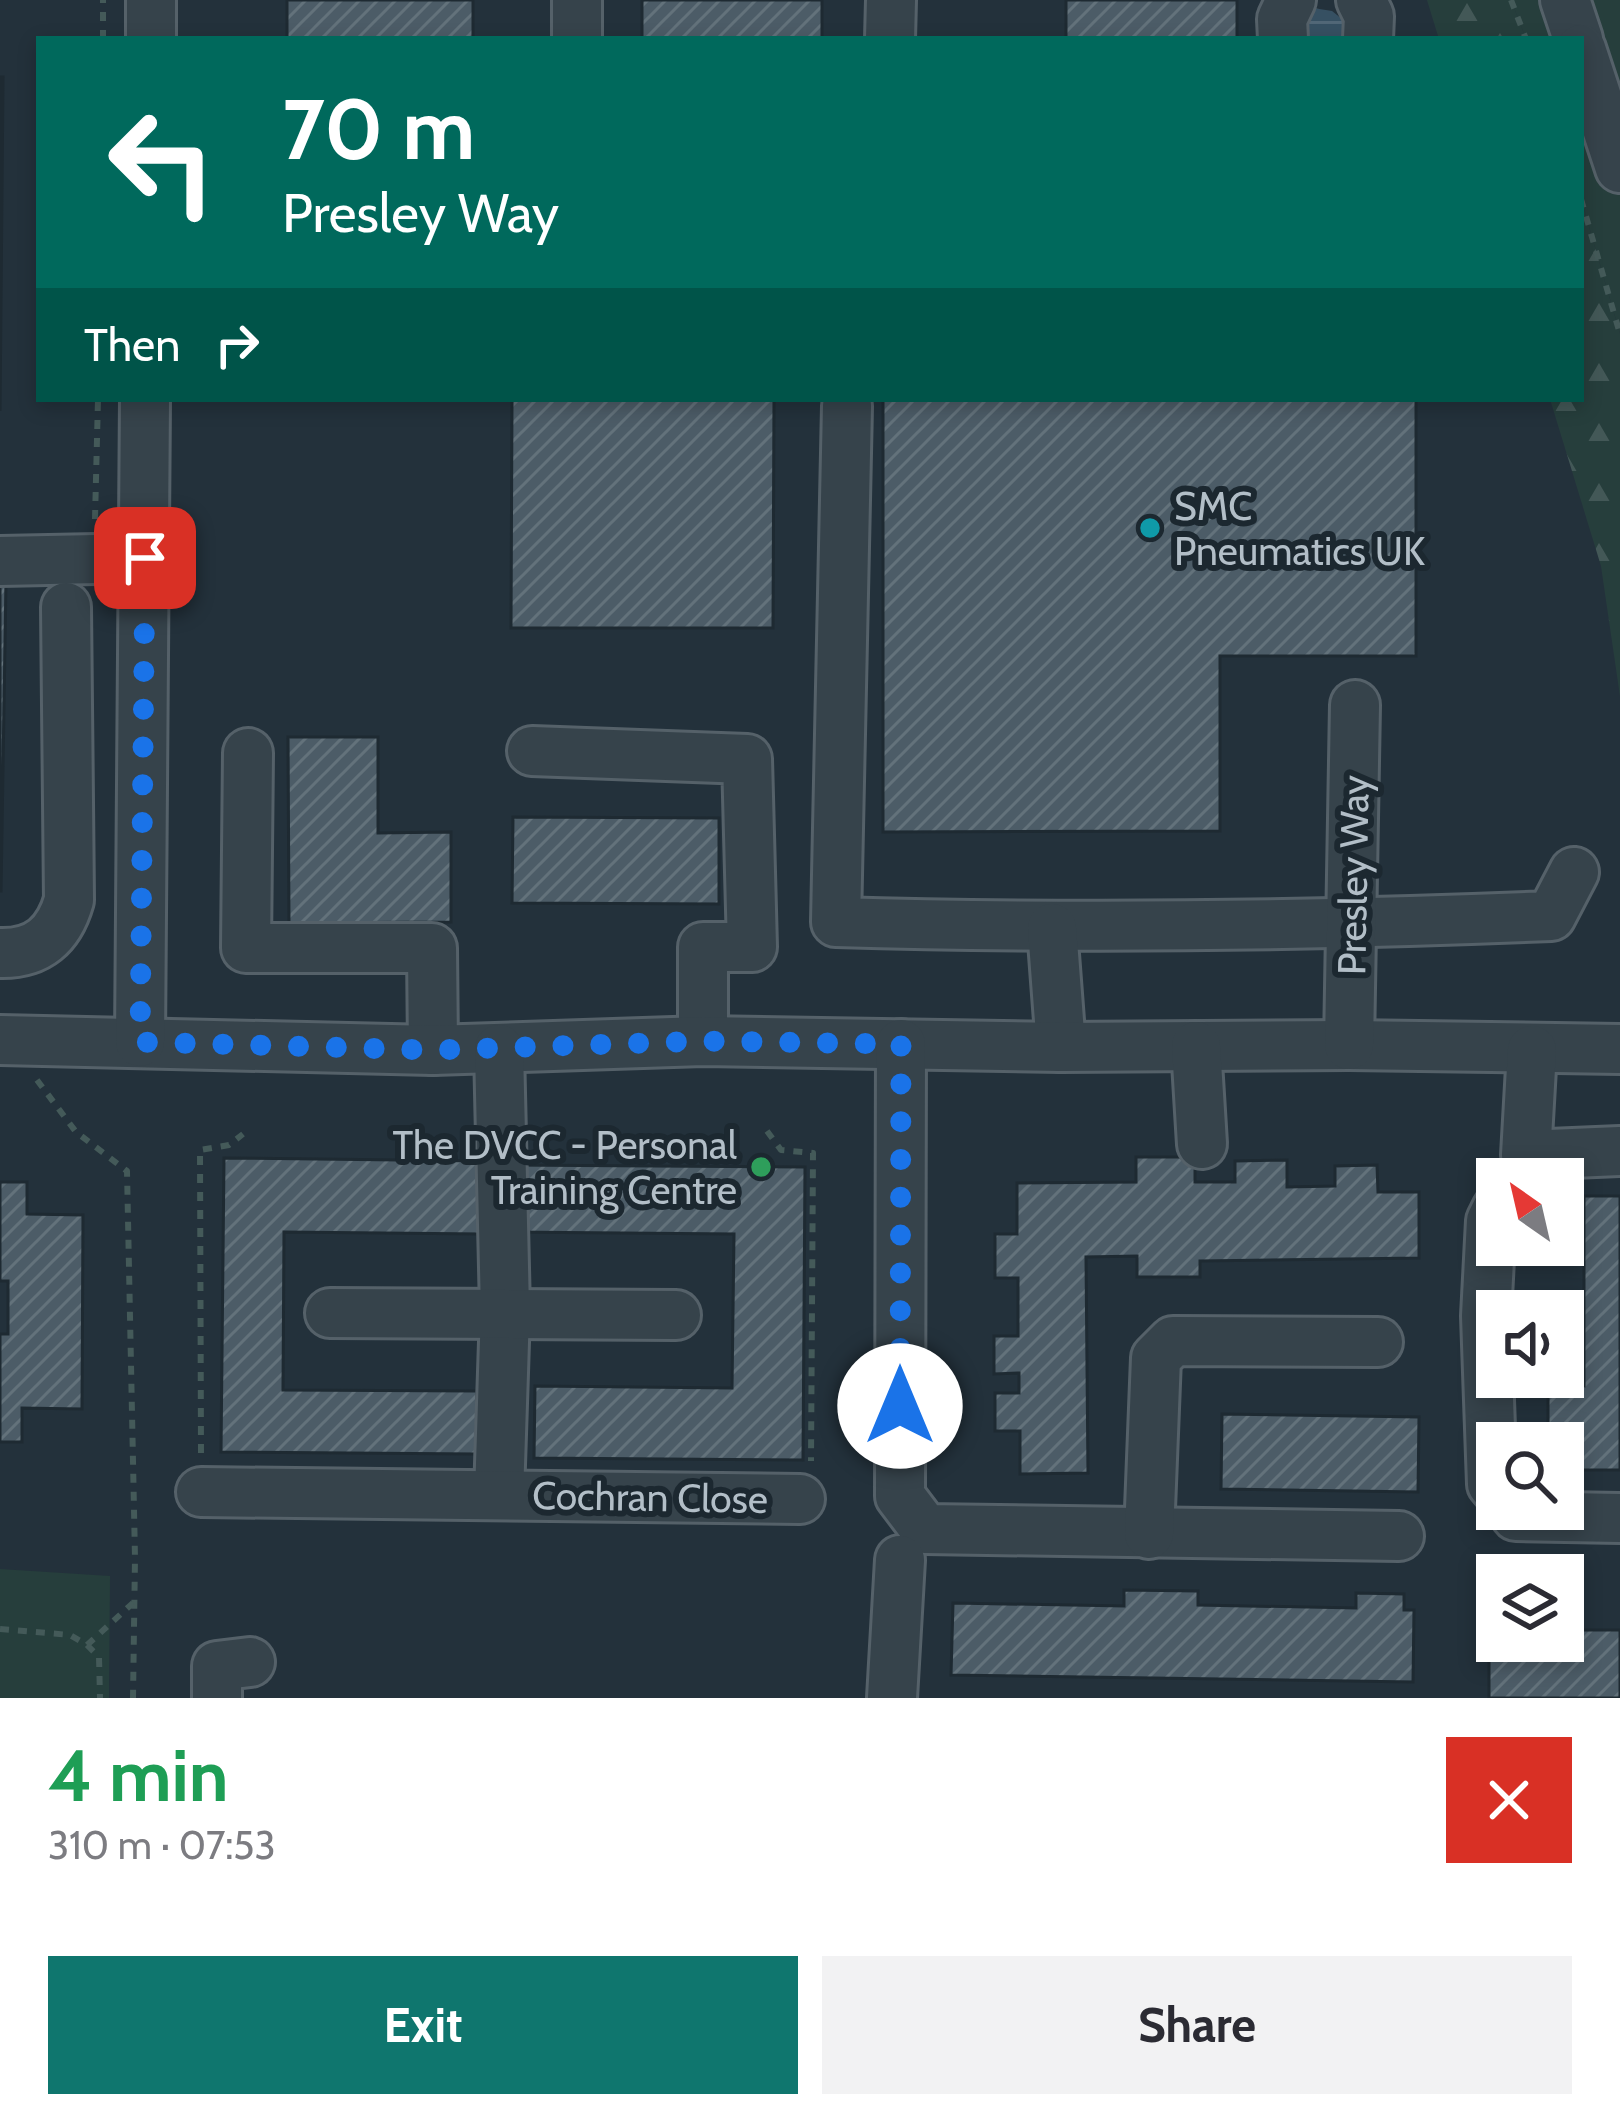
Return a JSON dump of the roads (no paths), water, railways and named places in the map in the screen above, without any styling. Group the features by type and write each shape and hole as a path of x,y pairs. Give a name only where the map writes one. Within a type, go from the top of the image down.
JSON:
{"street":[{"path":"151,0 151,36"},
{"path":"577,0 577,36"},
{"path":"890,36 891,0"},
{"path":"1283,36 1282,19 1291,0"},
{"path":"1361,0 1369,16 1368,36"},
{"path":"1565,0 1577,36"},
{"path":"1584,58 1618,159"},
{"path":"140,1042 145,402"},
{"path":"848,406 836,922 1052,928 1551,916 1574,872"},
{"path":"13,561 145,558"},
{"path":"0,953 20,953 44,943 61,926 69,900 66,607"},
{"name":"Presley Way","path":"1349,1045 1355,705"},
{"path":"532,751 747,759 752,947 703,947 704,1041"},
{"path":"248,753 247,948 432,947 433,1050"},
{"path":"70,786 143,783"},
{"path":"1052,928 1060,1047"},
{"path":"0,1040 433,1050 704,1041 1620,1049"},
{"path":"901,1044 900,1496 926,1528 1399,1536"},
{"path":"1196,1046 1202,1144"},
{"name":"Cochran Close","path":"499,1049 505,1311 500,1495"},
{"path":"1520,1158 1532,1050"},
{"path":"1576,1158 1620,1151"},
{"path":"1489,1266 1490,1422"},
{"path":"330,1313 676,1315"},
{"path":"1149,1534 1156,1358 1173,1341 1378,1342"},
{"name":"Cochran Close","path":"201,1492 800,1498"},
{"path":"1584,1517 1620,1518"},
{"path":"892,1698 900,1560"}],"water":[{"path":"1313,8 1332,11 1347,23 1345,36 1303,36 1301,26"}],"place":[{"name":"SMC Pneumatics UK","path":"1150,528"},
{"name":"The DVCC - Personal Training Centre","path":"761,1167"}]}
